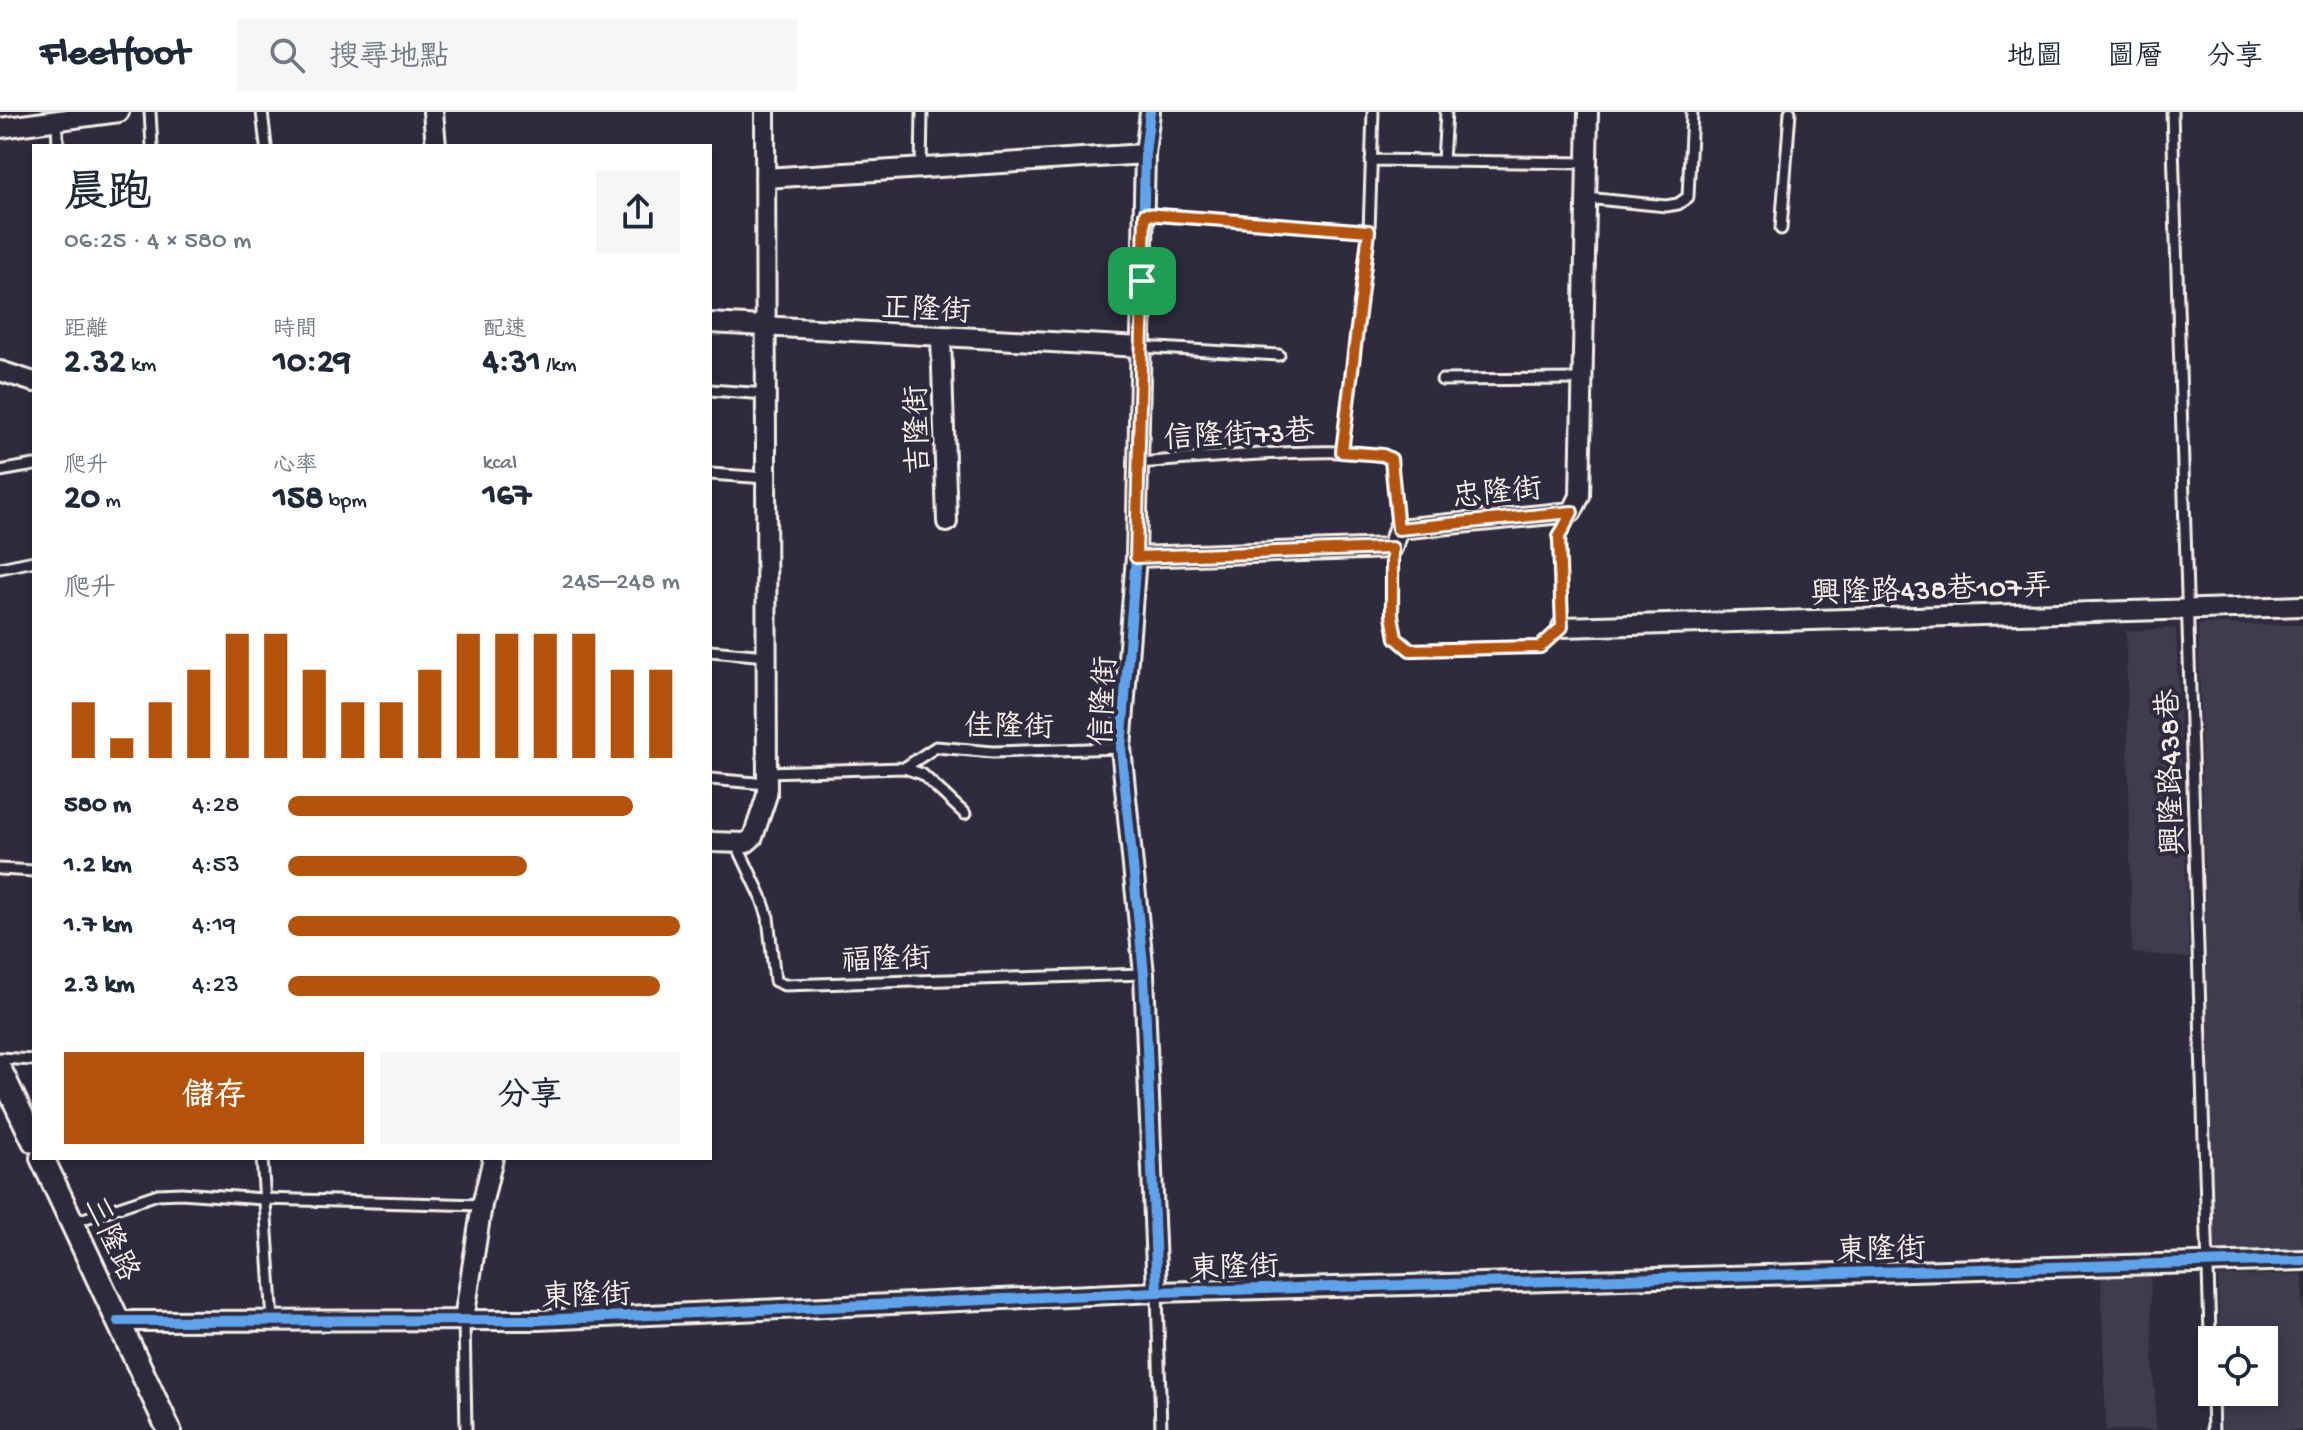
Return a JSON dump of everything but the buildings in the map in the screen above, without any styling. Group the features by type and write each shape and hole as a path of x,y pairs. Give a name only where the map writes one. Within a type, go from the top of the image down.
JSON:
{"street":[{"path":"7,123 57,121 119,112"},
{"path":"433,112 436,144"},
{"path":"712,842 746,843 753,837 767,795 765,112"},
{"name":"信隆街","path":"1150,112 1145,154 1136,557 1121,748 1144,974 1157,1292"},
{"name":"忠隆街","path":"1398,529 1572,512 1580,496 1588,112"},
{"path":"765,178 1145,154"},
{"name":"正隆街","path":"712,323 1140,347"},
{"name":"吉隆街","path":"941,337 947,522"},
{"path":"0,371 32,381"},
{"path":"1136,557 1392,548 1398,529"},
{"name":"興隆路438巷107弄","path":"1562,627 2303,606"},
{"path":"0,1070 32,1137"},
{"name":"三隆路","path":"43,1160 169,1430"},
{"path":"464,1319 482,1205 493,1160"},
{"name":"東隆街","path":"118,1321 538,1320 1157,1292 2303,1260"}],"lane":[{"path":"150,112 152,144"},
{"path":"262,112 266,144"},
{"path":"921,169 922,112"},
{"path":"1342,452 1369,231 1373,112"},
{"path":"1443,161 1446,112"},
{"path":"1586,198 1666,206 1678,204 1688,197 1692,112"},
{"path":"1781,229 1790,112"},
{"name":"興隆路438巷","path":"2172,112 2213,1430"},
{"path":"57,121 58,144"},
{"path":"1371,160 1587,163"},
{"path":"1145,214 1369,231"},
{"path":"1140,347 1279,355"},
{"path":"1442,380 1581,379"},
{"path":"712,390 766,394"},
{"name":"信隆街73巷","path":"1138,463 1342,452 1383,455 1391,459 1398,529"},
{"path":"0,471 32,465"},
{"path":"712,474 766,478"},
{"path":"1392,548 1392,615 1396,638 1410,650 1540,647 1562,627 1559,537 1572,512"},
{"path":"0,568 32,561"},
{"path":"712,651 767,656"},
{"name":"佳隆街","path":"904,768 936,747 993,752 1121,748"},
{"path":"712,779 904,768 922,774 965,814"},
{"name":"福隆街","path":"736,843 768,917 775,981 784,985 1144,974"},
{"path":"0,869 32,871"},
{"path":"0,1058 32,1060"},
{"path":"262,1160 273,1321"},
{"path":"73,1222 158,1194 181,1193 263,1199 482,1205"},
{"path":"1157,1292 1161,1430"},
{"path":"464,1319 466,1430"}],"shaded area":[{"path":"2198,624 2303,625 2303,1251 2214,1256"},
{"path":"2176,628 2189,958 2132,953 2126,631"},
{"path":"2150,1271 2156,1430 2106,1430 2101,1273"},
{"path":"2303,1274 2303,1430 2222,1430 2221,1406 2278,1406 2278,1326 2219,1326 2218,1276"}],"cycle path":[{"path":"1150,112 1145,154 1136,557 1121,748 1144,974 1157,1292"},
{"path":"118,1321 538,1320 1157,1292 2303,1260"}],"route":[{"path":"1145,214 1369,231 1342,452 1383,455 1391,459 1398,529 1572,512 1559,537 1562,627 1540,647 1410,650 1396,638 1392,615 1392,548 1136,557 1142,281 1145,214"}]}
